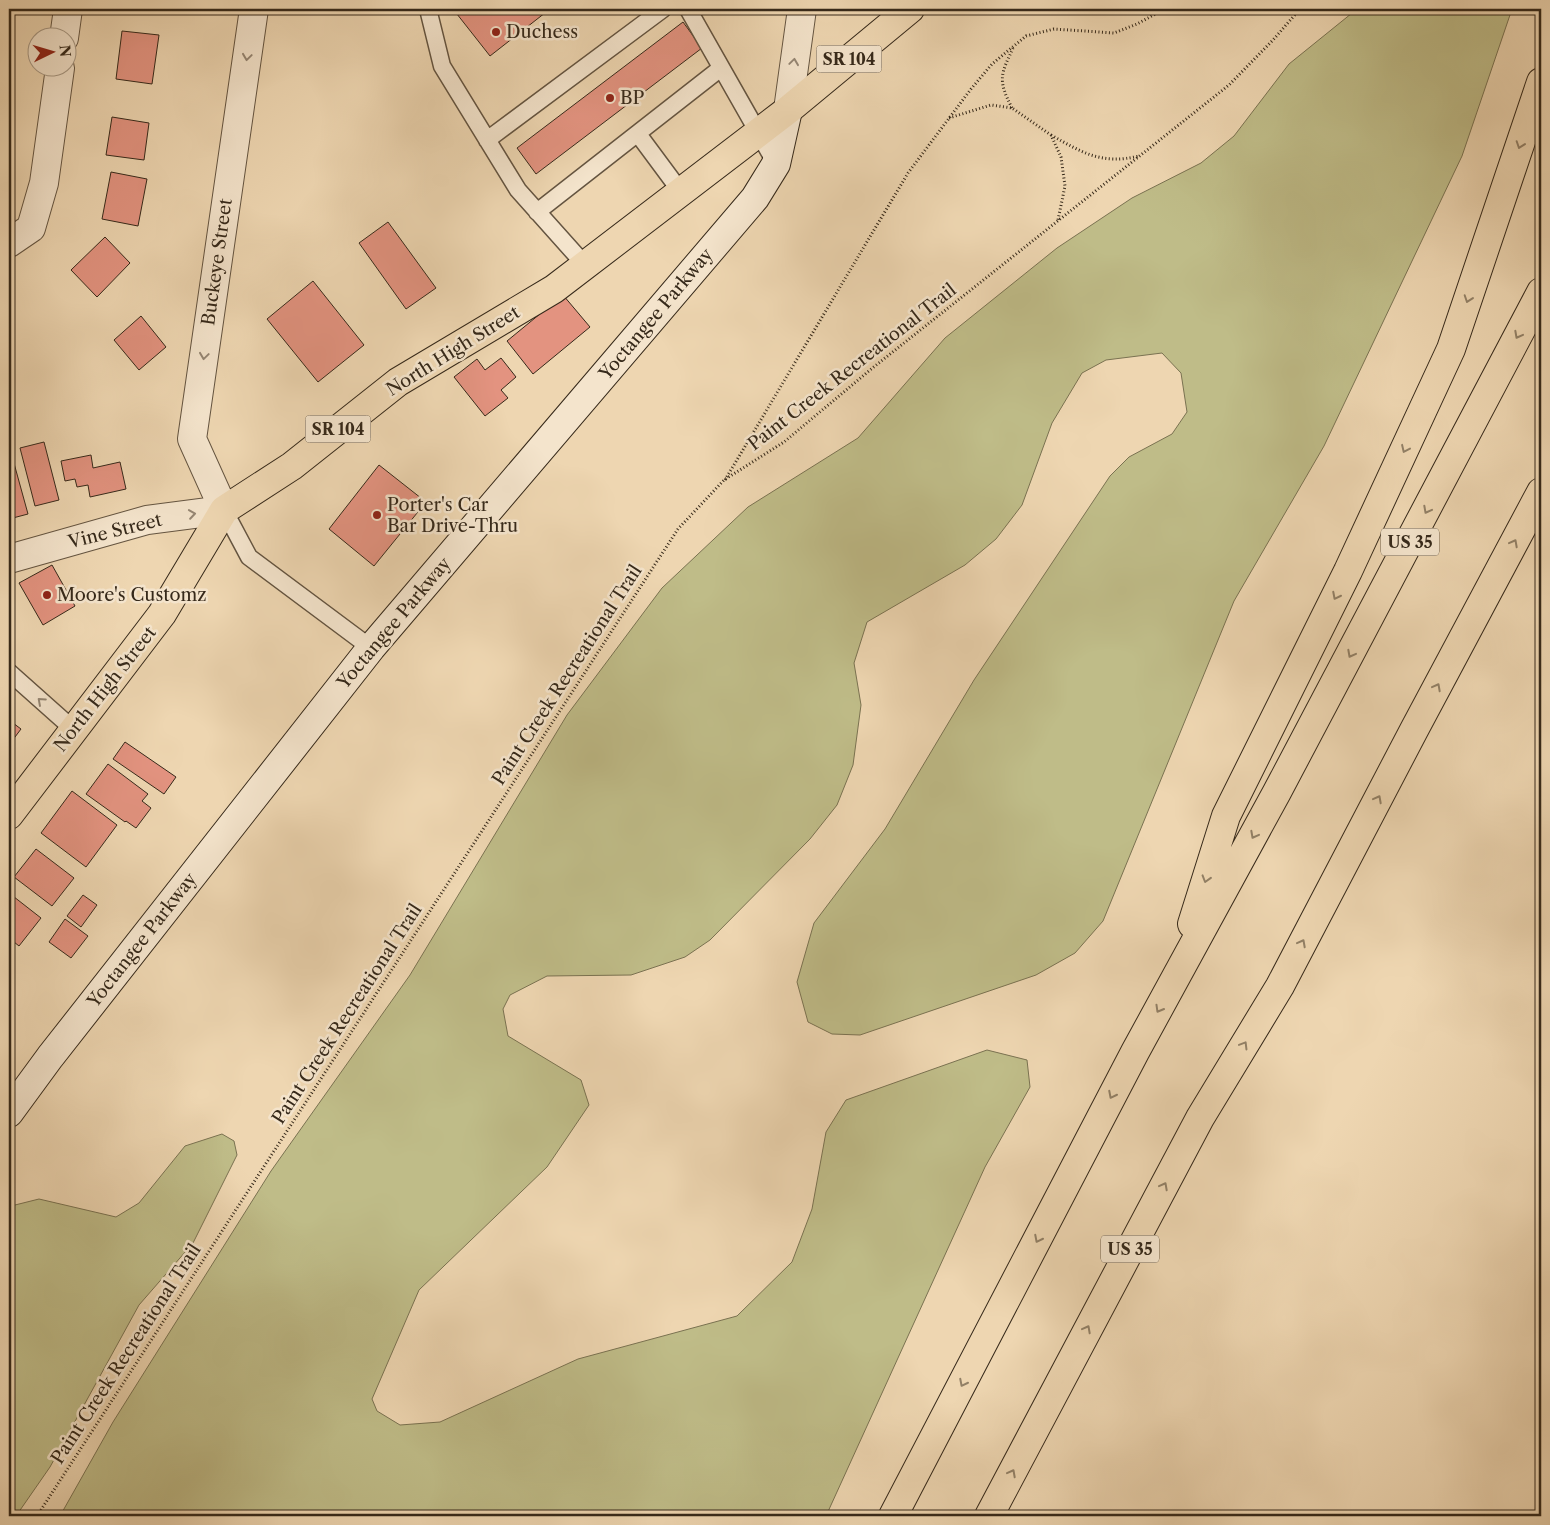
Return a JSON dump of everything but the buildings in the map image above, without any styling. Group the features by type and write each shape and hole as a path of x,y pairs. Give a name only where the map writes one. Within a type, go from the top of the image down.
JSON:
{"main road":[{"name":"SR 104","path":"788,110 910,9"},
{"path":"1173,985 1226,816 1348,572 1451,348 1541,82"},
{"name":"North High Street","path":"9,815 162,614 224,510 292,466 398,382 554,289 788,110"},
{"name":"US 35","path":"893,1516 1135,1052 1277,792 1541,292"},
{"name":"US 35","path":"989,1516 1200,1118 1280,986 1541,492"}],"street":[{"path":"65,28 68,9"},
{"name":"Buckeye Street","path":"224,510 192,439 254,9"},
{"name":"Yoctangee Parkway","path":"9,1113 50,1057 371,648 755,198 776,164 788,110 802,9"},
{"path":"9,243 31,228 44,183 59,78"},
{"name":"Vine Street","path":"9,559 147,520 224,510"}],"lane":[{"path":"428,9 442,66 518,190 585,265"},
{"path":"488,140 663,9"},
{"path":"688,9 776,164"},
{"path":"537,212 721,68"},
{"path":"638,134 681,192"},
{"path":"224,510 248,558 371,648"},
{"path":"9,672 73,730"}],"path":[{"path":"724,480 908,173 948,118 992,64 1026,36 1054,29 1114,33 1137,24 1161,11 1161,9"},
{"name":"Paint Creek Recreational Trail","path":"37,1516 678,529 724,480 784,442 870,370 1229,85 1274,40 1300,9"},
{"path":"1012,108 1003,91 1002,74 1015,45"},
{"path":"948,118 991,105 1012,108 1051,135 1080,151 1102,159 1122,160 1140,156"},
{"path":"1051,135 1061,157 1065,186 1057,222"}],"shaded area":[{"path":"1357,9 1512,9 1462,156 1324,446 1234,601 1103,921 1075,953 1036,975 860,1035 832,1034 808,1022 797,982 814,923 885,829 974,680 1110,476 1129,457 1172,434 1187,412 1181,373 1162,353 1106,360 1082,373 1052,423 1022,505 996,539 965,565 867,622 854,663 861,705 853,765 837,805 810,839 710,940 685,957 631,975 547,976 510,995 503,1009 508,1036 581,1080 589,1105 547,1167 419,1290 372,1399 377,1411 400,1425 440,1422 578,1359 737,1316 792,1262 812,1209 826,1132 846,1100 987,1050 1027,1060 1030,1087 985,1167 826,1516 60,1516 113,1422 271,1171 410,975 567,715 662,588 748,507 858,438 945,338 1057,248 1132,198 1201,163 1234,136 1289,64"},
{"path":"222,1134 234,1141 237,1155 193,1243 139,1305 50,1467 16,1516 9,1516 9,1211 15,1205 39,1199 116,1217 139,1203 185,1146"}],"place":[{"name":"Duchess","path":"496,32"},
{"name":"BP","path":"610,98"},
{"name":"Porter's Car Bar Drive-Thru","path":"377,515"},
{"name":"Moore's Customz","path":"47,595"}]}
